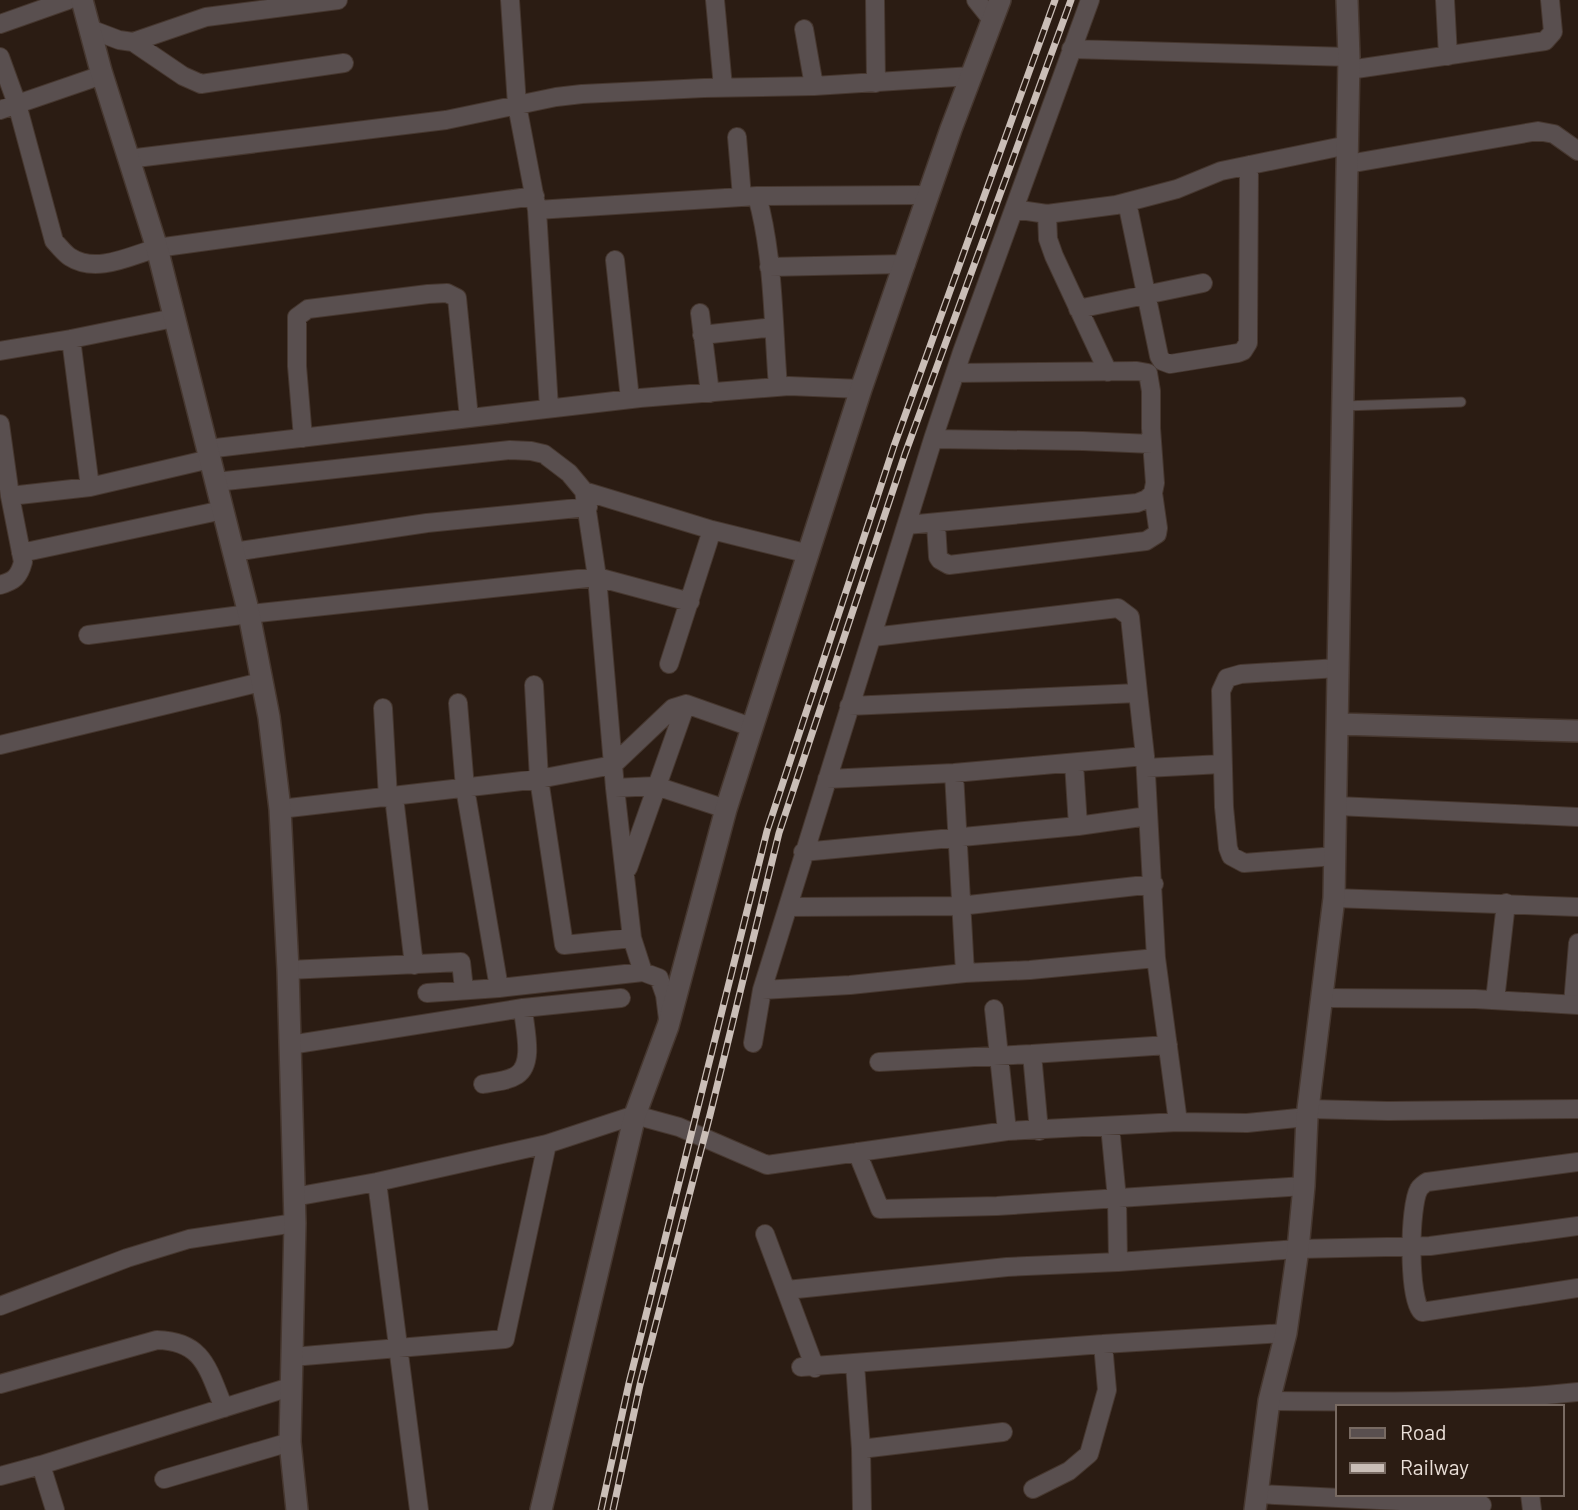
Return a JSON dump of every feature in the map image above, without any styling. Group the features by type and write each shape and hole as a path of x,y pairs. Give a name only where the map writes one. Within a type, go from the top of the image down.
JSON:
{"street":[{"path":"0,24 68,0"},
{"path":"82,0 102,75 157,248 249,614 269,717 280,809 288,970 295,1223 290,1442 297,1510"},
{"path":"133,42 206,17 338,0"},
{"path":"519,0 510,0 517,105 536,203 549,408"},
{"path":"715,0 723,87"},
{"path":"875,0 876,83"},
{"path":"541,1510 635,1115 668,1026 726,809 861,389 927,195 1000,0"},
{"path":"753,1043 762,990 803,852 873,637 933,439 1090,0"},
{"path":"1348,0 1348,154 1334,898 1307,1113 1298,1249 1286,1333 1269,1401 1256,1502 1482,1504"},
{"path":"1445,0 1448,56"},
{"path":"1071,49 1349,64 1448,56 1545,41 1553,33 1550,0"},
{"path":"974,1 992,20"},
{"path":"90,29 119,40 133,42 183,76 201,84 344,63"},
{"path":"804,29 814,86"},
{"path":"0,57 9,107 54,241 70,257 91,265 106,264 157,248 536,203 927,195"},
{"path":"9,107 102,75"},
{"path":"128,159 446,120 582,94 723,87 814,86 972,76"},
{"path":"1014,209 1047,214 1076,212 1177,189 1221,171 1249,165 1538,131 1554,134 1578,151"},
{"path":"737,137 750,197 762,213 778,387"},
{"path":"1127,202 1162,361 1170,364 1229,355 1246,347 1249,165"},
{"path":"1047,214 1051,248 1108,372"},
{"path":"615,260 630,399"},
{"path":"769,267 905,264"},
{"path":"1078,309 1203,283"},
{"path":"303,438 297,366 298,317 308,309 417,295 447,293 457,298 469,418"},
{"path":"700,313 710,393"},
{"path":"0,351 71,340 174,318"},
{"path":"702,335 774,327"},
{"path":"71,340 90,487"},
{"path":"936,524 938,557 949,565 1146,541 1157,534 1158,528 1153,493 1155,483 1150,375 1145,372 955,373"},
{"path":"8,508 209,454 303,438 630,399 778,387 861,389"},
{"path":"0,424 8,508 23,562 21,571 14,580 0,585"},
{"path":"933,439 1152,444"},
{"path":"216,482 510,450 544,454 569,472 586,499 597,577 615,788 632,938 643,972"},
{"path":"907,525 1137,503 1153,493"},
{"path":"233,552 586,499 809,554"},
{"path":"22,553 223,510"},
{"path":"669,664 712,530"},
{"path":"88,635 249,614 597,577 690,602"},
{"path":"873,637 1118,608 1130,617 1146,762 1156,958 1178,1122"},
{"path":"1336,856 1244,863 1237,860 1228,848 1222,764 1221,691 1227,678 1241,674 1338,667"},
{"path":"0,745 261,682"},
{"path":"534,685 539,779 564,945 632,938"},
{"path":"849,706 1138,693"},
{"path":"458,703 465,788 499,988"},
{"path":"280,809 539,779 613,765 673,708 686,705 751,727"},
{"path":"625,874 686,705"},
{"path":"383,708 391,798 414,965"},
{"path":"1339,724 1578,731"},
{"path":"827,779 954,773 1074,762 1222,764"},
{"path":"1074,762 1078,826"},
{"path":"954,773 965,972"},
{"path":"615,788 656,786 726,809"},
{"path":"1337,806 1578,817"},
{"path":"803,852 1078,826 1148,816"},
{"path":"788,907 960,906 1154,884"},
{"path":"1334,898 1578,907"},
{"path":"1495,1000 1506,903"},
{"path":"1323,998 1495,1000 1575,1005 1578,943"},
{"path":"762,990 850,985 965,972 1030,970 1156,958"},
{"path":"288,970 461,962 464,989"},
{"path":"427,993 643,972 659,978 666,995 668,1026"},
{"path":"290,1045 523,1009 621,998"},
{"path":"483,1084 508,1079 523,1068 527,1056 523,1009"},
{"path":"994,1009 1007,1131"},
{"path":"879,1062 1168,1045"},
{"path":"1032,1054 1039,1131"},
{"path":"294,1197 377,1182 547,1144 635,1115 679,1127 767,1166 1007,1131 1178,1122 1247,1123 1307,1113 1578,1109"},
{"path":"1110,1125 1117,1199 1118,1262"},
{"path":"292,1357 505,1339 547,1144"},
{"path":"858,1152 880,1209 997,1206 1304,1186"},
{"path":"1578,1162 1427,1182 1419,1188 1416,1198 1412,1247 1414,1299 1422,1312 1578,1288"},
{"path":"377,1182 419,1510"},
{"path":"0,1306 127,1258 189,1239 295,1223"},
{"path":"787,1290 1007,1267 1298,1249 1412,1247 1578,1226"},
{"path":"765,1234 787,1290 808,1368 1104,1344 1286,1333"},
{"path":"0,1384 157,1340 177,1340 192,1349 206,1364 224,1408"},
{"path":"1033,1489 1069,1471 1089,1454 1107,1390 1104,1344"},
{"path":"855,1364 862,1510"},
{"path":"0,1476 290,1387"},
{"path":"1269,1401 1482,1400 1578,1392"},
{"path":"861,1449 1003,1432"},
{"path":"164,1479 290,1442"},
{"path":"41,1465 55,1510"}],"lane":[{"path":"1344,406 1461,402"}],"railway":[{"path":"601,1510 629,1383 767,831 894,446 1055,0"},
{"path":"613,1510 640,1385 779,833 905,454 1071,0"}]}
